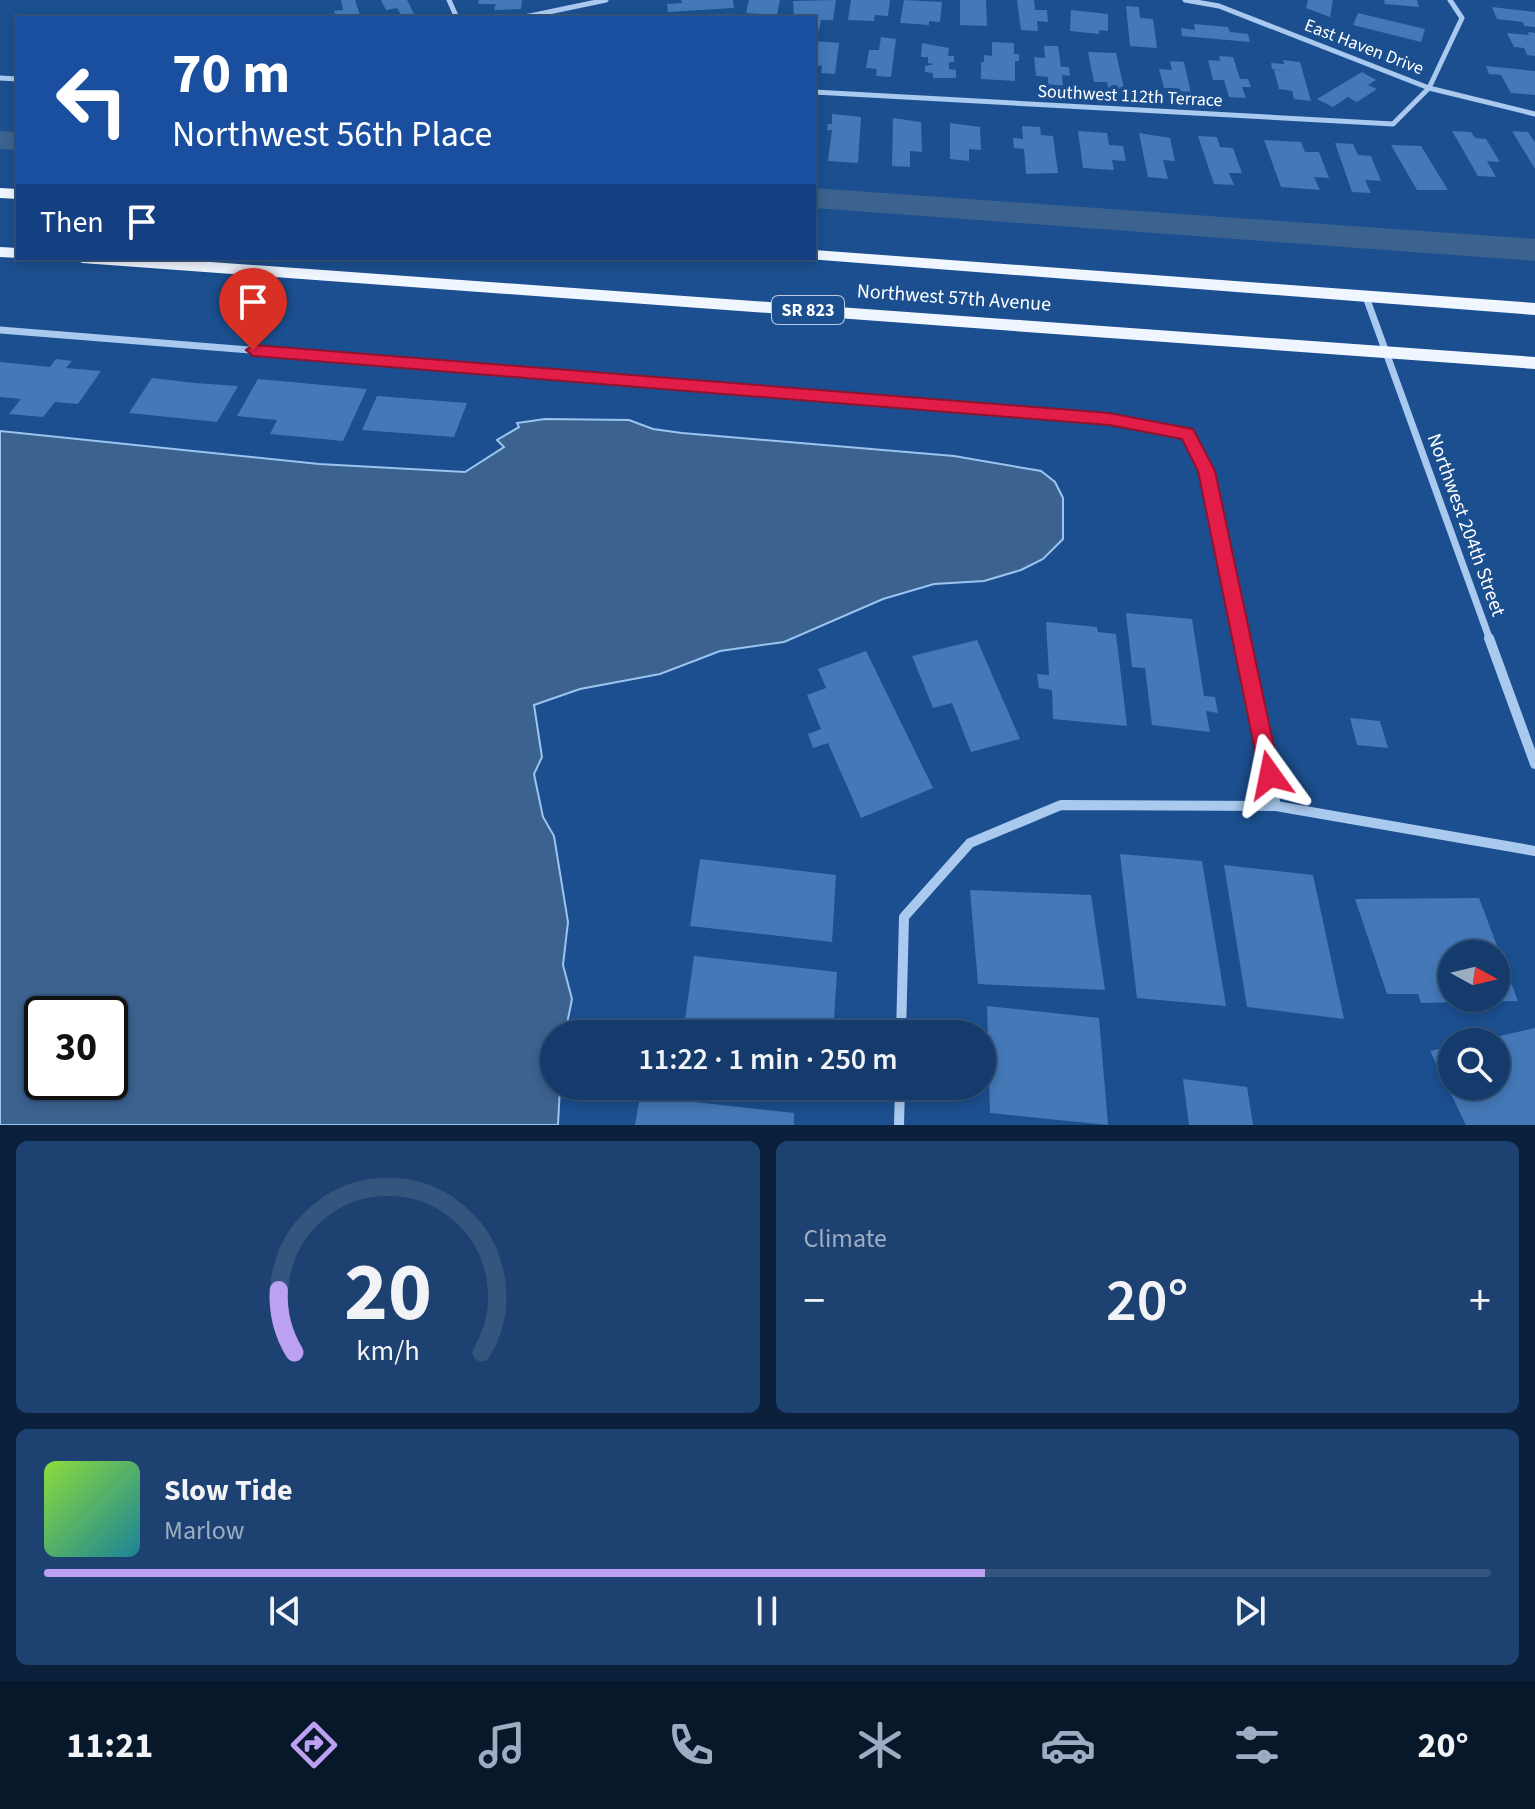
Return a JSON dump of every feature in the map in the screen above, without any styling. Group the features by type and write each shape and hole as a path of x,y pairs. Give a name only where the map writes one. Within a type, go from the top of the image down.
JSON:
{"main road":[{"name":"Northwest 57th Avenue","path":"816,255 1535,309"},
{"name":"Northwest 57th Avenue","path":"110,260 1535,363"}],"street":[{"path":"530,16 606,0"},
{"name":"East Haven Drive","path":"1185,0 1219,6 1429,88 1535,114"},
{"name":"Southwest 112th Terrace","path":"816,92 1393,124 1429,88 1462,18 1450,0"},
{"name":"Northwest 204th Street","path":"1366,297 1535,764"},
{"path":"0,330 1109,419 1188,433 1206,471 1276,806"},
{"path":"901,1020 904,917 970,843 1061,805 1276,806 1535,851"},
{"path":"899,1125 900,1100"}],"water":[{"path":"545,419 629,420 653,429 682,433 954,456 1041,471 1055,482 1063,498 1063,539 1043,559 1021,570 984,581 934,584 883,599 784,642 720,651 660,674 580,689 534,705 542,757 534,774 543,817 554,836 568,922 563,965 572,999 568,1020 540,1020 540,1100 559,1100 558,1125 0,1125 0,431 319,464 465,472 504,447 497,440 519,427 517,423"}],"building":[{"path":"341,0 355,0 360,16 335,16 334,11 343,10"},
{"path":"381,0 407,0 414,14 401,16 397,8 386,10"},
{"path":"479,0 522,0 521,9 494,10 496,4 478,4"},
{"path":"681,0 733,0 734,8 668,12 667,4 682,3"},
{"path":"749,0 780,0 777,15 746,13"},
{"path":"836,0 833,20 821,20 819,31 816,31 816,16 794,16 793,1"},
{"path":"851,0 890,0 888,16 875,15 874,21 848,20"},
{"path":"904,0 942,2 940,22 929,21 929,25 900,23"},
{"path":"960,0 986,0 987,26 960,25"},
{"path":"1017,0 1034,0 1035,10 1047,10 1048,22 1037,21 1038,31 1021,30"},
{"path":"1308,0 1333,0 1330,17 1306,8"},
{"path":"1384,0 1417,0 1419,7 1385,4"},
{"path":"1126,6 1139,7 1140,18 1153,19 1157,48 1130,46"},
{"path":"1492,7 1535,12 1535,27 1524,26 1523,22 1497,19"},
{"path":"1071,10 1108,14 1108,31 1099,30 1099,34 1070,31"},
{"path":"1358,13 1425,29 1421,42 1353,25"},
{"path":"1194,24 1228,27 1230,32 1248,34 1250,42 1182,36 1181,28 1195,30"},
{"path":"1528,32 1535,33 1535,56 1527,55 1524,48 1514,47 1507,33 1529,35"},
{"path":"881,37 896,39 891,77 876,76 877,69 866,68 869,50 879,50"},
{"path":"816,41 839,43 835,74 821,73 822,66 816,65"},
{"path":"992,42 1014,43 1014,54 1019,54 1019,61 1015,61 1015,81 981,79 981,62 984,62 984,55 992,56"},
{"path":"922,43 949,48 948,56 954,56 954,62 949,62 949,69 956,70 956,78 933,78 933,73 925,72 925,66 934,64 928,63 928,57 921,57"},
{"path":"1044,46 1058,46 1061,67 1069,67 1070,76 1062,75 1063,86 1048,85 1048,77 1036,76 1034,57 1045,58"},
{"path":"1088,52 1116,53 1125,93 1109,92 1107,82 1094,82"},
{"path":"1219,56 1233,57 1240,79 1248,79 1251,87 1242,87 1246,98 1229,97 1224,80 1213,80 1208,60 1220,61"},
{"path":"1283,60 1300,62 1311,101 1294,99 1292,91 1279,89 1274,70 1286,71 1272,69 1271,63 1284,64"},
{"path":"1170,61 1184,62 1191,93 1164,88 1159,69 1172,70"},
{"path":"1486,66 1535,71 1535,95 1511,93 1501,75 1489,74"},
{"path":"1362,72 1376,80 1368,85 1377,89 1357,102 1348,97 1333,107 1317,99"},
{"path":"832,114 861,117 858,163 828,161 832,130 827,130 828,124 832,124"},
{"path":"893,118 921,122 922,152 910,151 910,167 892,166"},
{"path":"950,123 980,127 981,150 969,149 969,161 950,159"},
{"path":"1022,126 1040,127 1041,135 1053,136 1058,173 1026,174 1024,149 1014,148 1013,138 1023,139"},
{"path":"1078,131 1107,133 1109,145 1123,146 1126,161 1112,160 1114,170 1083,168"},
{"path":"1452,131 1471,132 1475,138 1486,139 1500,162 1487,161 1496,177 1478,176"},
{"path":"1512,131 1528,132 1535,142 1535,169"},
{"path":"1139,133 1170,138 1175,161 1163,160 1168,179 1148,177"},
{"path":"1198,136 1217,137 1220,147 1233,148 1242,173 1229,173 1234,185 1214,184"},
{"path":"1264,140 1301,142 1305,152 1319,152 1329,178 1314,177 1320,190 1281,187"},
{"path":"1335,143 1353,144 1358,155 1371,156 1381,181 1365,180 1371,193 1352,192"},
{"path":"1391,145 1421,146 1448,190 1417,190"},
{"path":"56,359 72,361 66,368 101,371 78,404 55,402 43,417 9,414 21,399 0,397 0,362 50,367"},
{"path":"152,378 238,386 217,422 129,413"},
{"path":"258,379 367,389 343,441 270,434 277,420 237,416"},
{"path":"377,396 467,403 454,437 362,430"},
{"path":"1126,613 1192,619 1204,696 1215,697 1218,713 1206,711 1210,732 1152,725 1145,668 1132,667"},
{"path":"1046,622 1097,627 1098,632 1116,634 1127,726 1053,719 1052,690 1039,688 1037,674 1049,675"},
{"path":"977,640 1020,739 971,752 952,703 933,708 912,656"},
{"path":"866,651 933,788 861,818 828,743 813,748 808,734 821,729 807,695 826,688 818,669"},
{"path":"1350,718 1380,721 1388,748 1357,745"},
{"path":"1120,854 1202,861 1226,1006 1137,998"},
{"path":"700,859 836,875 832,942 690,926"},
{"path":"1224,865 1313,875 1344,1019 1247,1007"},
{"path":"970,890 1091,895 1105,990 978,984"},
{"path":"1479,898 1495,940 1438,940 1438,1003 1421,1003 1418,994 1387,994 1355,899"},
{"path":"694,956 837,972 834,1020 685,1020"},
{"path":"1510,980 1518,1001 1510,1001"},
{"path":"987,1006 1099,1018 1108,1125 990,1113 990,1100 996,1100 996,1020 987,1020"},
{"path":"1535,1028 1535,1125 1466,1125 1454,1100 1510,1100 1510,1034"},
{"path":"1438,1049 1438,1067 1430,1051"},
{"path":"1183,1079 1247,1087 1253,1125 1189,1125"},
{"path":"639,1100 676,1100 794,1113 794,1125 635,1125"}],"waterway":[{"path":"0,140 16,141"},
{"path":"816,198 1535,250"}],"route":[{"path":"253,350 1109,419 1188,433 1206,471 1270,775"}]}
